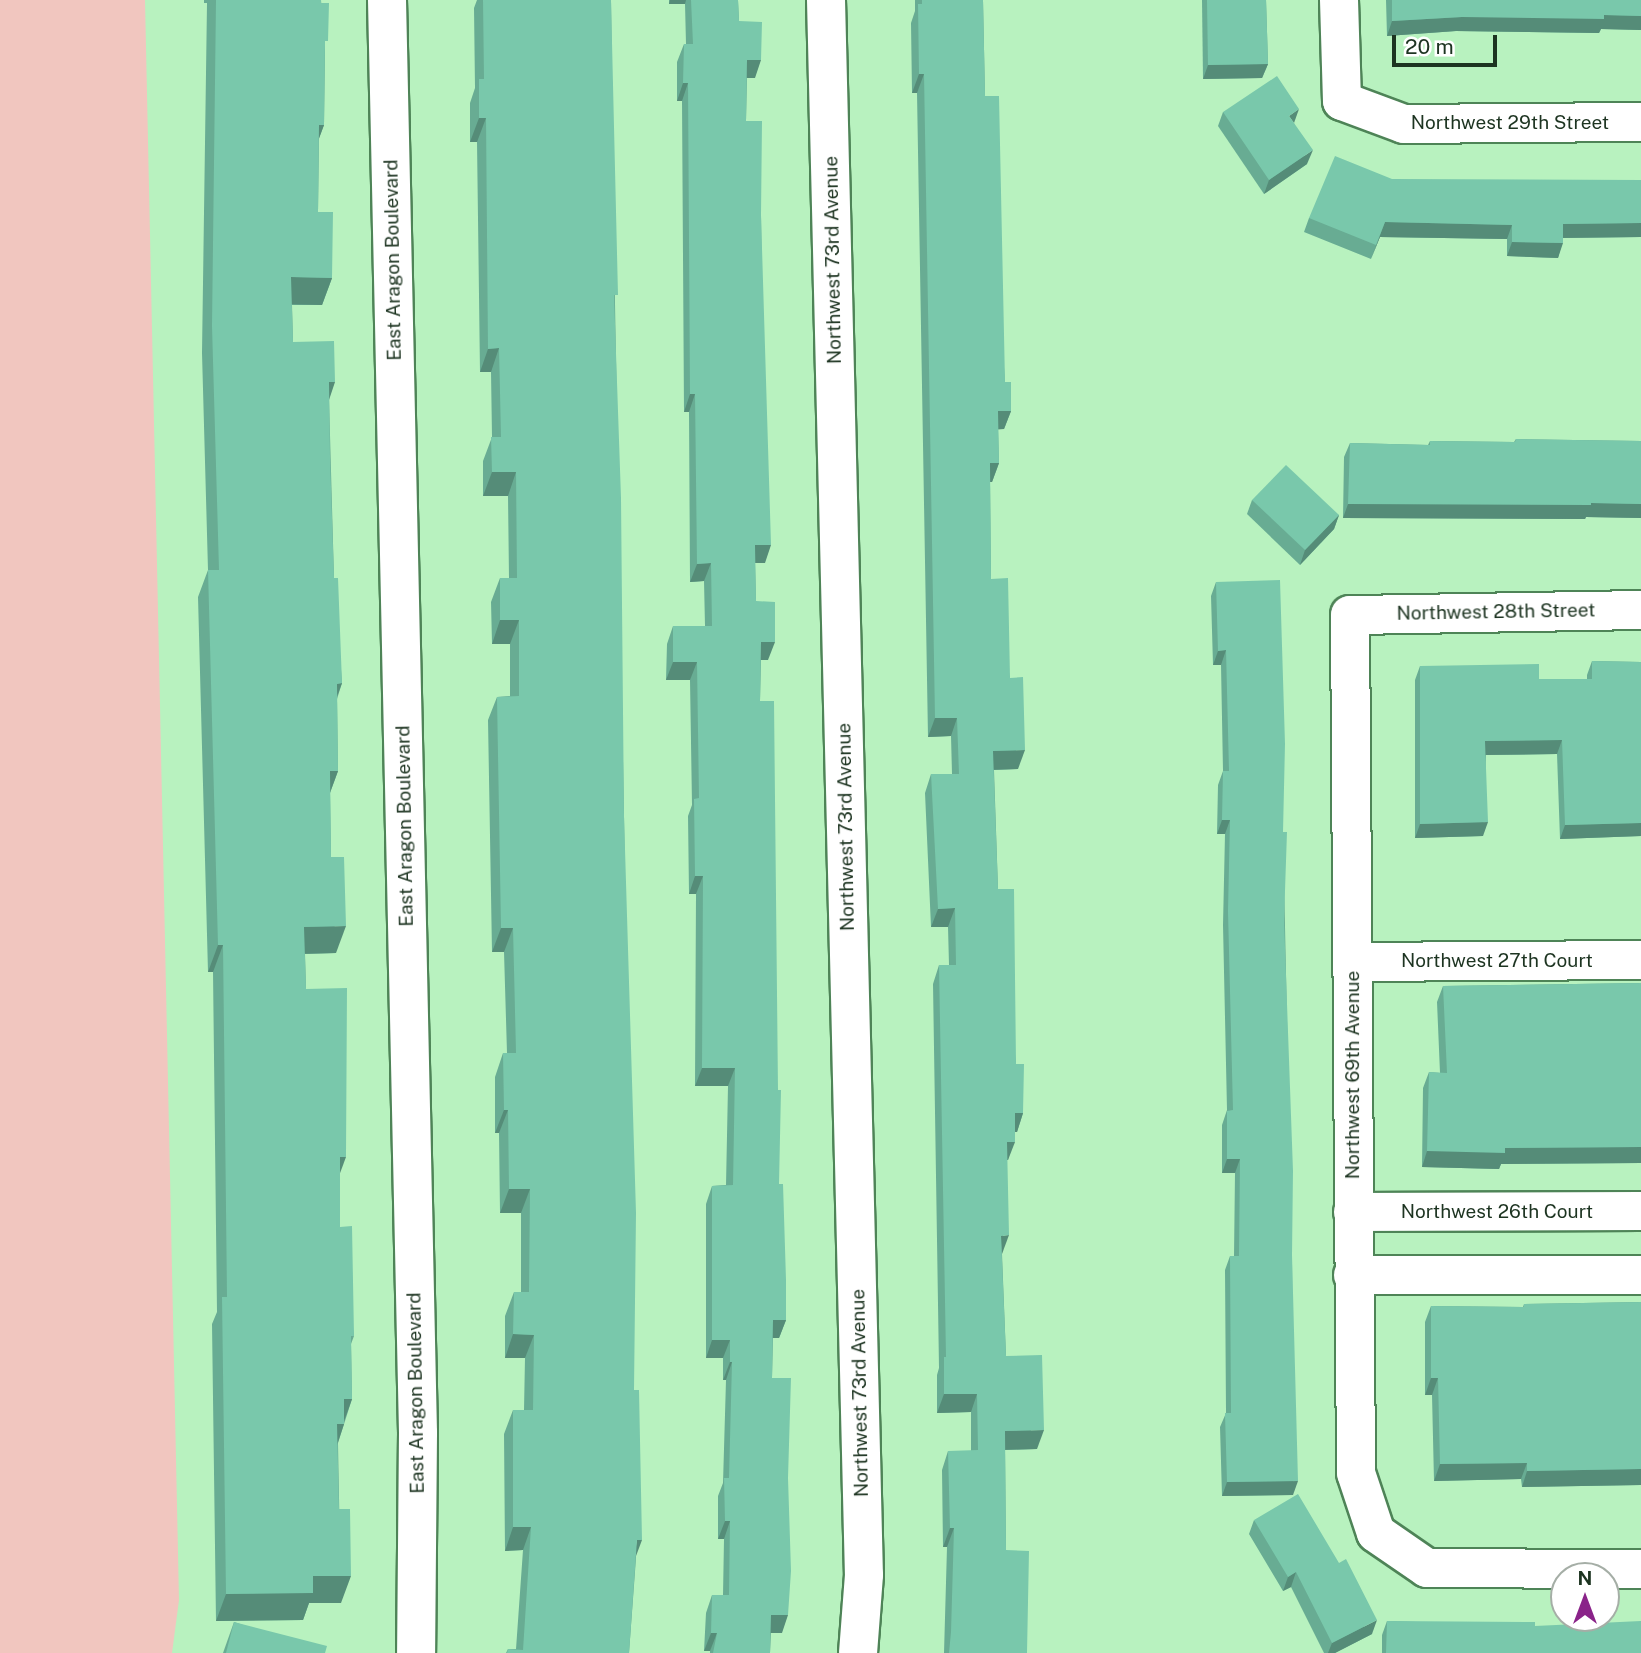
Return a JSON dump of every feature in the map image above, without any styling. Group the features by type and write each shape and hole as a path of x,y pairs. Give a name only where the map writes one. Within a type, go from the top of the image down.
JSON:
{"street":[{"name":"East Aragon Boulevard","path":"387,0 418,1419 416,1653"},
{"name":"Northwest 73rd Avenue","path":"826,0 864,1575 858,1653"},
{"name":"Northwest 29th Street","path":"1339,0 1342,101 1404,124 1641,122"},
{"name":"Northwest 28th Street","path":"1350,615 1641,610"},
{"name":"Northwest 69th Avenue","path":"1350,615 1356,1473 1376,1533 1427,1568 1641,1569"},
{"name":"Northwest 27th Court","path":"1353,962 1641,960"},
{"name":"Northwest 26th Court","path":"1353,1212 1641,1211"},
{"path":"1353,1275 1641,1275"}],"shaded area":[{"path":"0,0 145,0 179,1600 172,1653 0,1653"}],"building":[{"path":"216,0 321,0 321,3 329,3 328,41 325,41 324,125 319,125 318,212 333,212 332,278 291,277 293,342 334,341 335,382 329,382 330,457 334,578 338,578 342,683 337,684 338,771 330,771 331,857 344,857 346,926 304,927 306,989 347,988 346,1157 340,1157 340,1227 352,1226 354,1336 351,1336 352,1399 344,1399 344,1424 337,1424 339,1509 350,1509 351,1576 313,1576 313,1593 226,1594 222,1297 227,1297 223,945 218,945 208,570 219,570 212,326"},
{"path":"483,0 611,0 618,295 614,295 621,498 624,816 636,1213 634,1390 639,1390 642,1540 637,1540 629,1653 507,1653 508,1649 523,1650 531,1527 513,1527 513,1410 533,1410 534,1335 513,1334 514,1292 529,1292 530,1189 509,1189 508,1110 504,1110 503,1053 516,1053 513,928 501,928 497,697 519,696 519,620 500,620 500,578 517,578 516,472 492,472 491,437 501,437 499,348 488,349 486,118 479,118 479,79 484,79"},
{"path":"691,0 738,0 739,21 762,22 761,60 747,60 746,121 762,121 761,215 771,545 755,545 756,601 775,602 775,642 761,642 760,701 774,701 778,1090 781,1090 779,1184 783,1184 786,1280 786,1320 773,1320 772,1378 791,1378 788,1478 791,1571 788,1615 771,1615 770,1653 713,1653 717,1633 711,1633 712,1595 729,1595 730,1521 725,1521 724,1478 729,1478 732,1362 730,1340 712,1340 712,1186 733,1185 735,1068 702,1068 703,876 695,876 694,799 699,798 697,662 673,662 673,626 712,626 711,563 697,564 695,394 690,394 688,83 683,83 684,44 693,44"},
{"path":"922,0 983,0 985,96 999,96 1005,382 1011,382 1011,411 998,411 999,463 990,463 991,579 1008,578 1010,678 1023,677 1025,750 993,751 998,889 1014,889 1016,1064 1024,1064 1023,1113 1015,1113 1015,1142 1007,1142 1009,1235 1001,1236 1006,1356 1042,1355 1044,1430 1005,1431 1006,1550 1029,1551 1027,1653 949,1653 954,1528 950,1528 948,1451 978,1450 977,1394 944,1394 946,1357 939,965 956,965 955,908 938,909 931,774 959,774 957,718 935,718 924,74 919,74 918,4 922,4"},
{"path":"1207,0 1266,0 1268,64 1208,65"},
{"path":"1392,0 1641,0 1641,16 1604,15 1604,19 1462,17 1392,21"},
{"path":"1277,76 1299,109 1289,116 1313,150 1269,180 1223,112"},
{"path":"1335,156 1392,179 1641,180 1641,223 1563,224 1563,243 1512,242 1512,225 1385,222 1376,245 1309,218"},
{"path":"1516,439 1641,441 1641,504 1348,504 1350,443 1430,445 1430,441 1515,442"},
{"path":"1286,465 1339,515 1305,550 1252,500"},
{"path":"1280,580 1285,744 1283,832 1287,832 1284,920 1293,1171 1292,1255 1298,1481 1227,1482 1225,1413 1231,1413 1230,1256 1239,1256 1240,1159 1227,1159 1227,1111 1233,1110 1228,911 1230,820 1222,820 1223,771 1229,771 1226,650 1218,651 1216,582"},
{"path":"1592,661 1641,662 1641,823 1565,825 1562,740 1485,741 1488,822 1420,824 1420,666 1539,664 1539,679 1592,679"},
{"path":"1641,983 1641,1147 1505,1148 1505,1153 1427,1151 1429,1072 1447,1073 1443,986"},
{"path":"1641,1302 1641,1469 1527,1471 1527,1463 1440,1464 1438,1378 1431,1378 1431,1306 1524,1307 1524,1304"},
{"path":"1298,1494 1339,1563 1346,1559 1377,1620 1332,1643 1296,1572 1288,1577 1254,1520"},
{"path":"1387,1621 1535,1622 1535,1626 1550,1625 1550,1632 1620,1632 1620,1622 1641,1621 1641,1653 1386,1653"},
{"path":"234,1622 327,1646 325,1653 226,1653"}]}
